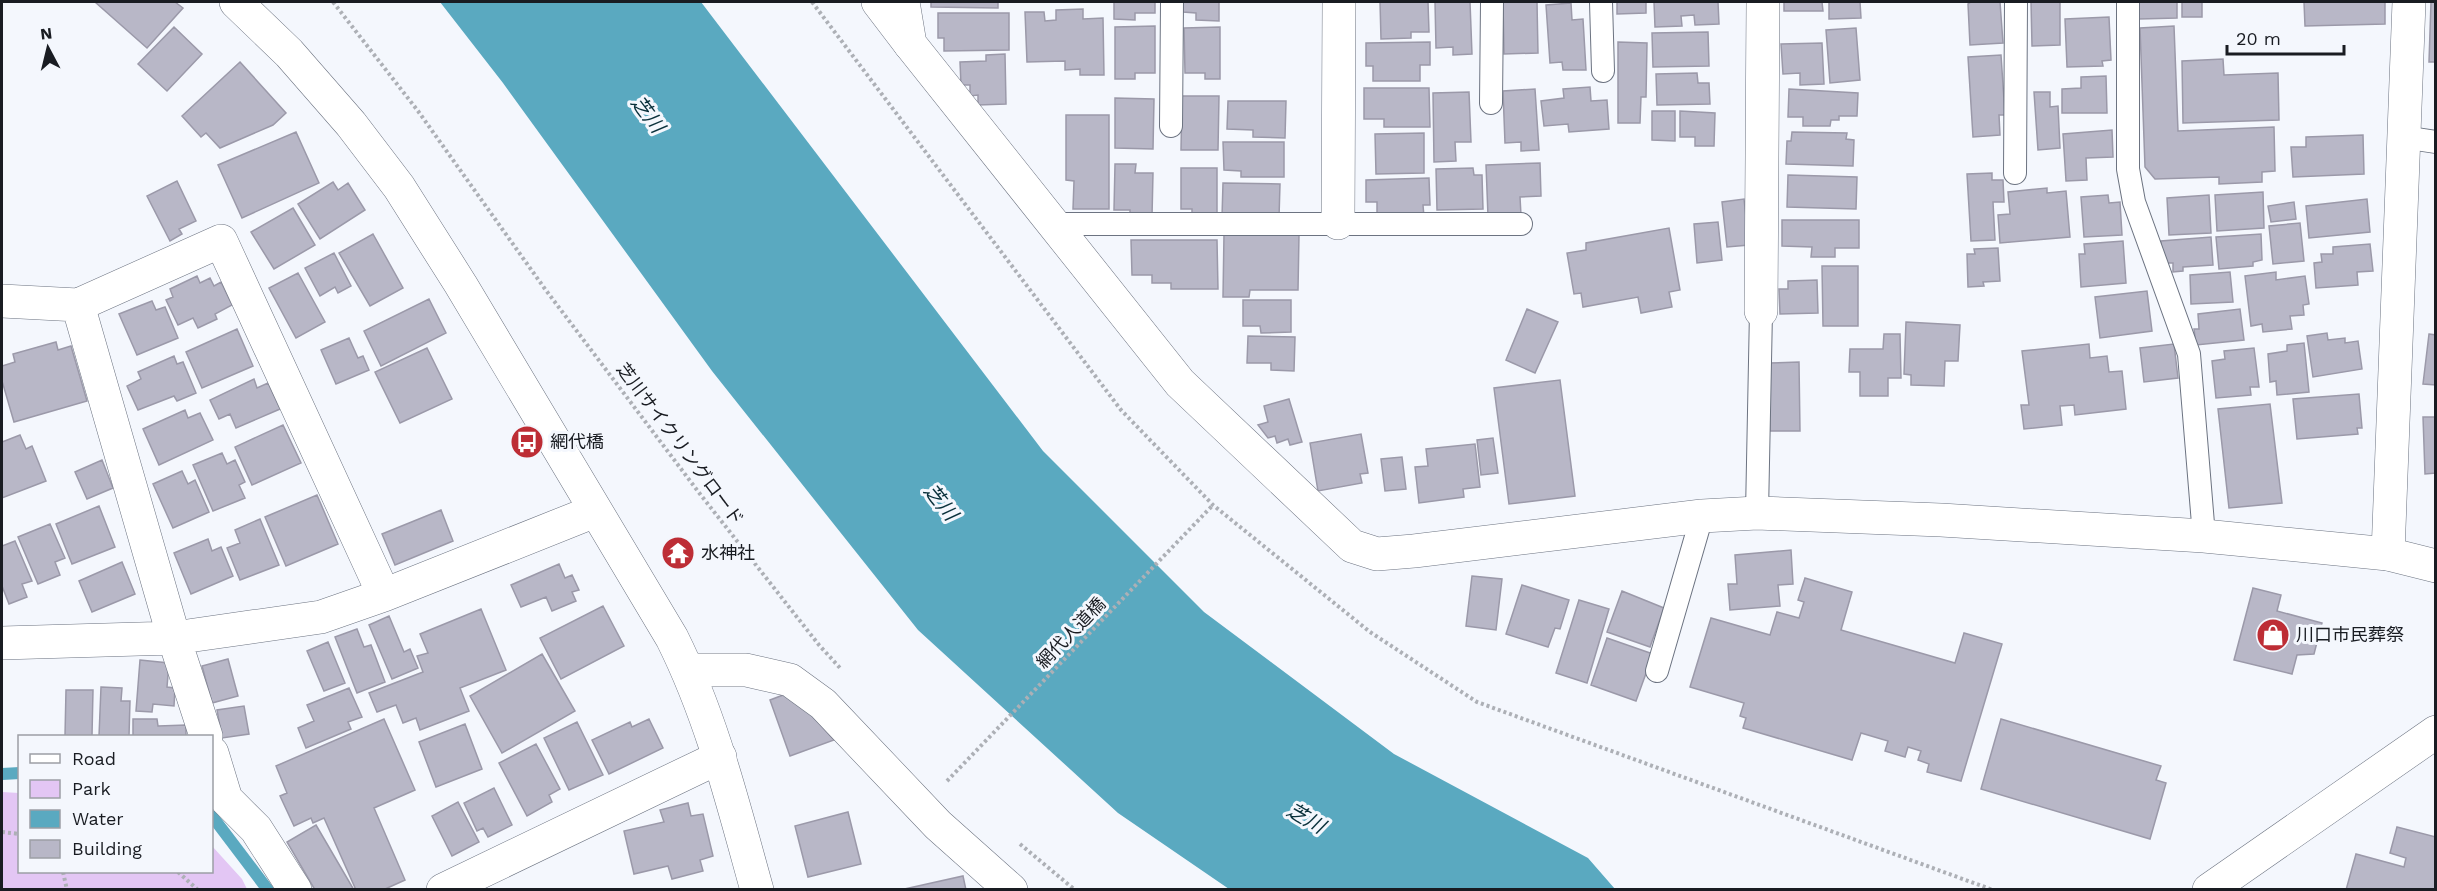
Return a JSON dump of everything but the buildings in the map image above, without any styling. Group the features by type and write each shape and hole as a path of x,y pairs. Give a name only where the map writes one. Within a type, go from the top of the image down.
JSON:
{"street":[{"path":"236,2 289,54 351,123 399,187 461,285 672,638 688,670 720,757 757,890"},
{"path":"878,2 1180,383 1352,546 1377,554 1414,551 1702,516 1757,513 1941,520 2205,536 2388,554 2436,567"},
{"path":"903,2 910,44"},
{"path":"1338,223 1339,2"},
{"path":"1761,311 1763,2"},
{"path":"2388,554 2409,2"},
{"path":"2,301 78,305 221,241 384,595"},
{"path":"78,305 174,638 206,735"},
{"path":"2,644 174,638 321,617 384,595 595,512"},
{"path":"688,670 746,670 790,680 823,704 938,825 1011,890"},
{"path":"2209,890 2436,732"},
{"path":"213,756 226,799 256,830 295,890"},
{"path":"443,890 720,757"}],"lane":[{"path":"1171,126 1172,2"},
{"path":"1491,103 1492,2"},
{"path":"1601,2 1603,71"},
{"path":"2016,2 2016,173"},
{"path":"2128,2 2128,169 2134,202 2189,354 2205,536"},
{"path":"2403,137 2436,142"},
{"path":"1053,224 1521,224"},
{"path":"1757,513 1761,311"},
{"path":"1657,671 1702,516"}],"path":[{"name":"芝川サイクリングロード","path":"333,2 418,111 545,289 700,494 819,645 843,670"},
{"name":"網代人道橋","path":"947,781 1213,505"},
{"path":"939,773 955,788"},
{"path":"2,832 18,834"},
{"path":"1011,837 1075,890"},
{"path":"63,873 67,890"},
{"path":"179,873 198,890"}],"green space":[{"path":"2,792 18,793 18,873 213,873 213,847 242,879 247,889 2,889"}],"water":[{"name":"芝川","path":"440,2 701,2 1043,451 1204,612 1394,754 1588,858 1615,889 1229,889 1118,813 918,630 712,371 503,83"}],"waterway":[{"path":"2,774 18,773"},
{"path":"213,817 268,890"}],"place":[{"name":"網代橋","path":"527,442"},
{"name":"水神社","path":"678,553"},
{"name":"川口市民葬祭","path":"2273,635"}]}
